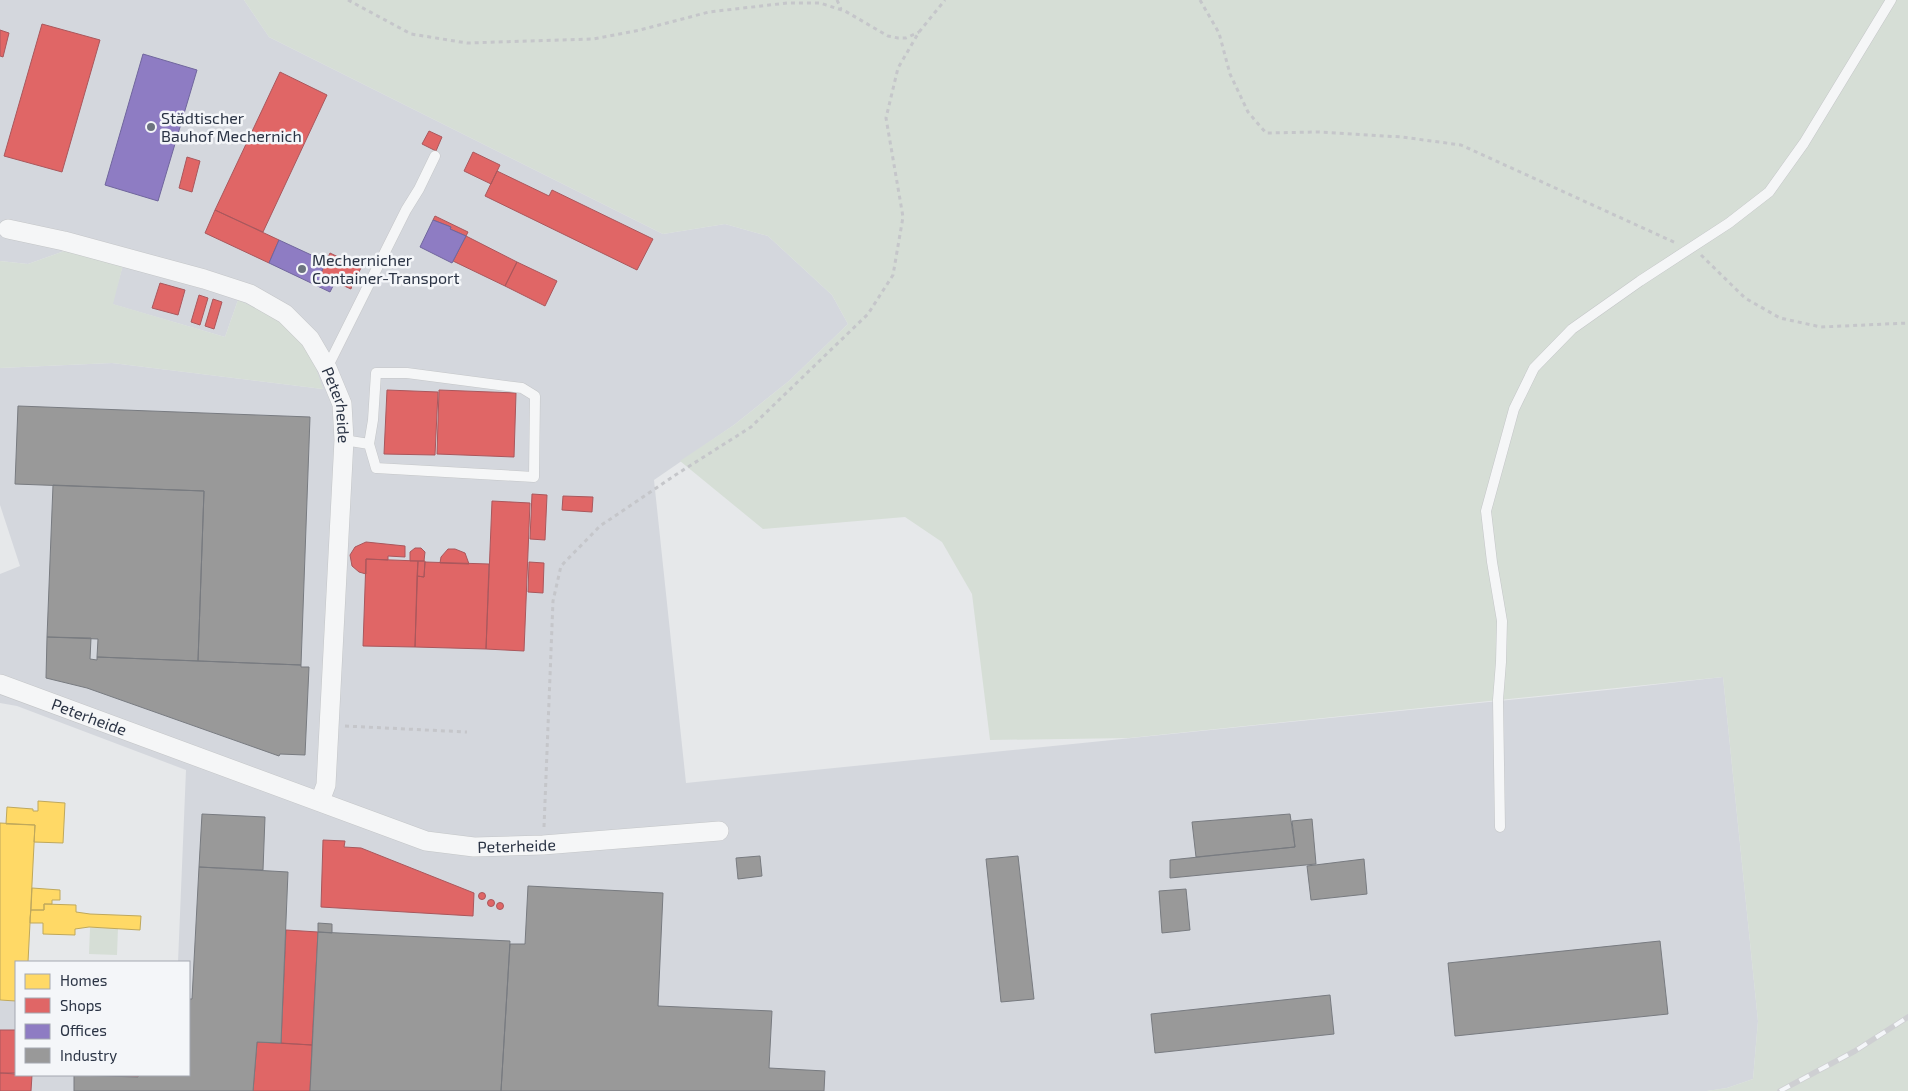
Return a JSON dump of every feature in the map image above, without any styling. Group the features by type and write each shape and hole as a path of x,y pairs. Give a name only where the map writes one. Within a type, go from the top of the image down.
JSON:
{"street":[{"name":"Peterheide","path":"8,229 64,241 204,278 250,294 285,314 310,339 327,368 342,404 344,440 326,785 320,801"},
{"name":"Peterheide","path":"0,684 426,841 474,847 543,846 719,831"}],"lane":[{"path":"1500,827 1498,700 1502,621 1486,511 1514,409 1534,368 1572,330 1729,223 1769,192 1804,143 1891,0"},
{"path":"327,368 435,156"},
{"path":"407,372 512,386 522,388 534,396 534,477 376,468 369,444 373,420 376,373 407,372"},
{"path":"344,440 369,444"}],"path":[{"path":"348,0 411,34 467,43 594,39 640,30 709,12 787,3 820,3 841,10 888,36 906,38 919,32"},
{"path":"837,0 841,10"},
{"path":"543,846 553,601 561,566 600,526 751,427 868,314 893,275 902,217 886,118 898,68 919,32 945,0"},
{"path":"1200,0 1219,33 1230,74 1248,112 1266,133 1318,132 1402,136 1461,145 1698,252 1745,298 1780,318 1821,327 1908,323"},
{"path":"329,726 466,732"}],"shaded area":[{"path":"0,0 244,0 269,37 663,234 725,224 768,236 832,295 848,324 789,381 734,425 654,480 686,783 1723,677 1758,1021 1753,1079 1727,1088 1707,1091 0,1091 0,1001 15,1001 15,1076 190,1076 190,961 178,961 186,770 17,706 0,703 0,574 20,566 0,505 0,368 112,363 323,389 238,300 225,337 112,304 123,265 70,249 28,264 0,261"},
{"path":"244,0 1908,0 1908,1091 1706,1091 1727,1088 1753,1079 1758,1021 1723,677 1129,738 990,740 972,594 942,542 905,517 763,529 680,461 734,425 789,381 848,324 832,295 768,236 725,224 663,234 269,37"},
{"path":"70,249 123,265 113,304 225,337 238,300 269,315 292,333 302,344 317,372 323,389 112,363 0,368 0,261 28,264"},
{"path":"90,928 118,928 117,955 89,954"}],"building: Homes":[{"path":"38,801 65,803 63,843 34,842 35,825 6,824 7,807 38,811"},
{"path":"0,823 35,825 28,961 15,961 15,1001 0,1000"},
{"path":"32,888 60,890 60,900 52,900 52,904 44,904 44,910 31,910"},
{"path":"44,904 76,905 76,912 90,914 141,916 140,930 89,927 75,929 75,935 43,934 43,923 30,923 30,918 31,910 44,910"}],"building: Shops":[{"path":"42,24 100,40 62,172 4,156"},
{"path":"0,30 9,33 3,57 0,56"},
{"path":"280,72 327,95 263,232 215,210"},
{"path":"429,131 442,137 436,151 422,144"},
{"path":"473,152 500,165 491,184 464,171"},
{"path":"187,157 200,161 192,192 179,188"},
{"path":"497,171 549,196 552,190 653,239 637,270 485,196"},
{"path":"215,210 279,240 269,263 205,233"},
{"path":"435,216 468,232 466,236 450,229 451,227 433,220"},
{"path":"466,236 517,262 505,286 453,261"},
{"path":"330,253 361,268 352,285 343,281 342,285 320,275"},
{"path":"517,262 557,281 545,306 505,286"},
{"path":"343,281 352,285 351,289 342,285"},
{"path":"160,283 185,290 178,315 152,308"},
{"path":"199,295 208,298 200,325 191,322"},
{"path":"213,299 222,302 214,329 205,326"},
{"path":"387,390 438,392 435,455 384,454"},
{"path":"439,390 516,393 514,457 437,454"},
{"path":"532,494 547,495 545,540 530,539"},
{"path":"563,496 593,497 592,512 562,510"},
{"path":"492,501 530,503 524,651 486,649"},
{"path":"366,542 405,546 405,557 388,556 388,560 366,559 366,574 359,572 352,566 350,555 355,547"},
{"path":"415,548 421,548 425,552 424,561 410,561 410,552"},
{"path":"448,549 455,549 465,553 469,564 440,563 441,557"},
{"path":"366,559 418,561 415,647 363,646"},
{"path":"418,561 425,561 424,577 417,576"},
{"path":"425,562 489,564 486,649 415,647 417,576 424,577"},
{"path":"529,562 544,563 543,593 528,592"},
{"path":"323,840 345,841 344,847 361,848 474,893 473,916 321,907"},
{"path":"482,892 486,896 482,900 478,896"},
{"path":"491,899 495,903 491,907 487,903"},
{"path":"500,902 504,906 500,910 496,906"},
{"path":"286,930 318,932 312,1045 281,1043"},
{"path":"0,1030 15,1030 15,1073 0,1073"},
{"path":"257,1042 312,1045 310,1091 253,1091"},
{"path":"0,1073 15,1074 15,1076 32,1076 31,1091 0,1091"},
{"path":"104,1076 138,1076 138,1077"}],"building: Offices":[{"name":"Städtischer Bauhof Mechernich","path":"143,54 197,70 158,201 105,185"},
{"path":"433,220 451,227 450,229 466,236 452,263 420,247"},
{"name":"Mechernicher Container-Transport","path":"279,240 320,259 327,260 320,275 335,282 330,292 269,263"}],"building: Industry":[{"path":"18,406 310,417 301,665 198,661 204,491 15,484"},
{"path":"53,485 204,491 198,661 97,657 98,639 47,637"},
{"path":"47,637 91,638 90,659 97,660 97,657 301,665 301,667 309,667 305,755 280,754 279,756 87,688 46,678"},
{"path":"202,814 265,817 263,870 199,867"},
{"path":"1290,814 1295,847 1196,857 1192,822"},
{"path":"1312,819 1316,864 1170,878 1170,860 1295,847 1292,821"},
{"path":"760,856 762,876 738,879 736,858"},
{"path":"1018,856 1034,999 1001,1002 986,859"},
{"path":"1364,859 1367,894 1311,900 1307,866"},
{"path":"199,867 288,872 281,1043 257,1042 253,1091 74,1091 74,1076 190,1076 190,999 192,999"},
{"path":"528,886 663,893 658,1006 772,1011 769,1068 825,1071 824,1091 501,1091 510,944 525,944"},
{"path":"1186,889 1190,930 1162,933 1159,891"},
{"path":"318,923 332,924 332,933 318,932"},
{"path":"318,932 510,941 501,1091 310,1091"},
{"path":"1660,941 1668,1014 1455,1036 1448,963"},
{"path":"1330,995 1334,1034 1155,1053 1151,1014"}],"railway":[{"path":"1780,1091 1855,1051 1908,1017"}],"place":[{"name":"Städtischer Bauhof Mechernich","path":"151,127"},
{"name":"Mechernicher Container-Transport","path":"302,269"}]}
